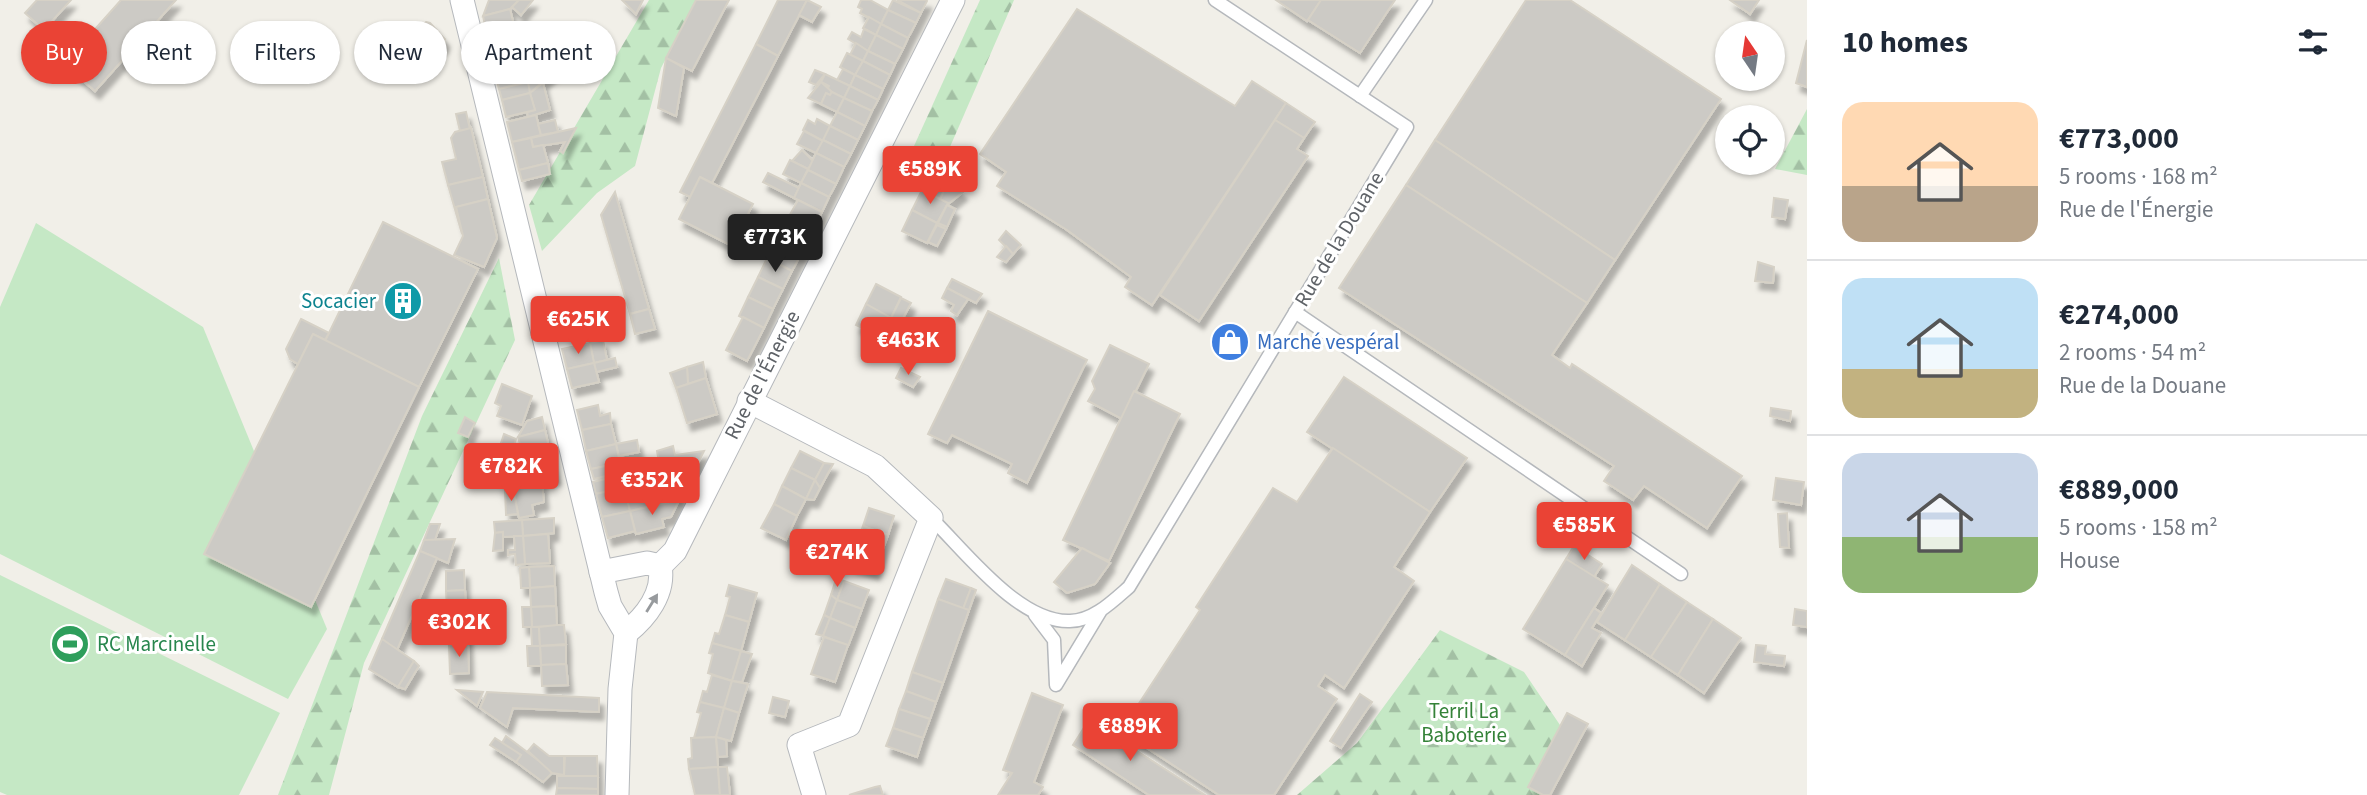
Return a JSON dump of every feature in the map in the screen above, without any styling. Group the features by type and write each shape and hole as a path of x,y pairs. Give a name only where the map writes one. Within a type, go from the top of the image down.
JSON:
{"street":[{"path":"462,0 601,572 610,606 626,633 620,689 617,795"},
{"name":"Rue de l'Énergie","path":"626,633 646,613 659,591 660,566 675,551 953,0"},
{"name":"Rue de la Douane","path":"749,401 875,466 931,518"},
{"path":"814,795 799,745 849,725 931,518"},
{"path":"601,572 647,563 660,566"}],"lane":[{"name":"Rue de la Douane","path":"931,518 1008,594 1035,615 1054,640 1056,685 1100,612 1129,587 1407,127 1215,0"},
{"path":"1360,96 1426,0"},
{"path":"1295,312 1681,574"},
{"name":"Rue de la Douane","path":"1035,615 1071,622 1100,612"}],"green space":[{"path":"649,0 696,0 661,68 635,166 597,193 542,251 529,205 600,84 616,84 616,56"},
{"path":"980,0 1014,0 943,163 914,146"},
{"path":"1807,109 1807,175 1785,171 1785,150"},
{"path":"36,223 203,327 327,629 288,699 0,554 0,307"},
{"path":"499,258 515,340 364,663 329,795 278,795 422,416"},
{"name":"RC Marcinelle","path":"0,575 280,713 239,795 7,795 0,792"},
{"name":"Terril La Baboterie","path":"1440,630 1524,672 1560,725 1542,795 1297,795 1357,743"}],"building":[{"path":"37,0 71,0 52,21 34,21 25,13"},
{"path":"121,0 176,0 157,21 121,21 121,62 107,78 107,21 102,21"},
{"path":"489,0 519,0 510,9 483,16"},
{"path":"519,0 533,0 521,15 512,7"},
{"path":"622,0 643,0 636,14"},
{"path":"696,0 729,0 692,71 666,58"},
{"path":"778,0 807,0 778,56 756,44"},
{"path":"807,0 821,7 812,22 799,15"},
{"path":"861,0 870,0 888,10 881,24 860,13 862,9 858,7"},
{"path":"893,0 921,13 916,23 888,10"},
{"path":"897,0 926,0 927,1 921,13"},
{"path":"1276,0 1321,0 1307,21"},
{"path":"1321,0 1395,0 1360,53 1308,20"},
{"path":"1526,0 1570,0 1721,99 1615,260 1435,140"},
{"path":"1730,0 1759,0 1750,14"},
{"path":"510,9 513,21 484,21 483,16"},
{"path":"1077,9 1235,106 1252,81 1286,103 1152,305 1125,287 1131,277 1067,230 997,186 1006,172 980,154"},
{"path":"888,10 916,23 908,38 881,24"},
{"path":"869,17 881,24 876,35 863,28"},
{"path":"881,24 908,38 903,49 876,35"},
{"path":"864,29 876,35 868,51 848,39 852,32 861,37"},
{"path":"876,35 903,49 895,64 868,51"},
{"path":"1807,40 1807,87 1796,83"},
{"path":"856,43 868,51 863,61 850,55"},
{"path":"756,44 778,56 712,183 700,177 690,197 680,192"},
{"path":"868,51 895,64 890,75 863,61"},
{"path":"847,53 863,61 855,75 840,67"},
{"path":"666,58 684,68 676,116 658,108"},
{"path":"863,61 890,75 883,89 855,75"},
{"path":"843,69 855,75 850,86 837,80"},
{"path":"815,70 825,74 816,85 809,82"},
{"path":"825,74 850,86 844,98 827,90 829,86 821,82"},
{"path":"855,75 883,89 878,100 850,86"},
{"path":"821,82 832,92 830,95 826,93 821,104 808,98"},
{"path":"87,84 101,84 95,91"},
{"path":"498,84 520,84 499,89"},
{"path":"528,84 540,84 530,93"},
{"path":"528,84 530,93 502,100 499,89"},
{"path":"543,84 550,110 528,117 527,112 535,110 530,93"},
{"path":"850,86 878,100 872,111 844,98"},
{"path":"832,92 844,98 837,112 821,104 826,93 830,95"},
{"path":"530,93 535,110 506,117 502,100"},
{"path":"844,98 872,111 865,126 837,112"},
{"path":"1286,103 1315,122 1304,138 1275,120"},
{"path":"466,112 470,129 460,131 456,114"},
{"path":"837,112 865,126 858,140 830,126"},
{"path":"536,115 541,135 512,142 507,122"},
{"path":"817,119 830,126 823,141 803,130 808,120 815,124"},
{"path":"555,120 558,132 541,135 538,124"},
{"path":"1275,120 1304,138 1297,149 1308,156 1199,321 1160,295"},
{"path":"830,126 858,140 851,154 823,140"},
{"path":"471,128 483,177 448,185 442,162 456,159 451,138 455,132"},
{"path":"576,128 563,153 560,151 565,142 533,147 531,138"},
{"path":"804,131 823,141 816,153 797,144"},
{"path":"531,138 533,147 543,145 548,163 519,170 512,142"},
{"path":"823,140 851,154 844,167 816,153"},
{"path":"1435,140 1615,260 1587,303 1406,185"},
{"path":"802,150 813,161 808,169 792,161"},
{"path":"816,153 844,167 836,184 808,170"},
{"path":"790,160 808,169 801,183 783,174"},
{"path":"548,163 550,174 522,181 519,170"},
{"path":"933,167 949,180 940,199 922,190"},
{"path":"808,170 836,184 829,197 801,183"},
{"path":"768,173 799,188 794,198 763,182"},
{"path":"483,177 488,199 456,207 462,234 448,185"},
{"path":"700,177 753,204 732,246 679,219"},
{"path":"949,180 963,192 947,205 940,199"},
{"path":"801,183 829,197 822,212 794,198"},
{"path":"1406,185 1587,303 1552,355 1570,368 1572,364 1742,476 1707,528 1644,486 1633,500 1604,481 1614,466 1339,288"},
{"path":"922,190 948,203 937,223 912,210"},
{"path":"615,192 649,309 630,314 601,215"},
{"path":"1774,198 1788,200 1785,219 1772,217"},
{"path":"488,199 497,238 484,267 454,255 463,236 456,207"},
{"path":"798,200 822,212 812,232 787,220"},
{"path":"947,205 955,209 947,227 938,223"},
{"path":"912,210 937,223 927,243 902,231"},
{"path":"788,220 812,232 802,252 777,239"},
{"name":"Socacier","path":"383,222 478,269 419,387 325,341"},
{"path":"937,225 946,229 937,246 928,242"},
{"path":"1006,231 1021,245 1013,254 999,240"},
{"path":"771,236 777,239 767,258 762,255"},
{"path":"777,239 802,252 792,271 767,258"},
{"path":"1006,246 1013,254 1006,262 997,257"},
{"path":"767,258 792,271 783,289 758,277"},
{"path":"1758,262 1774,267 1773,283 1755,281"},
{"path":"758,277 783,289 773,309 748,297"},
{"path":"952,279 982,294 976,303 947,288"},
{"path":"876,284 901,297 891,318 866,304"},
{"path":"947,288 968,299 957,315 951,311 954,305 942,298"},
{"path":"748,297 773,309 764,328 739,316"},
{"path":"901,298 911,303 901,322 891,318"},
{"path":"866,304 891,318 881,337 856,325"},
{"path":"649,309 655,329 635,334 630,314"},
{"path":"988,311 1087,360 1027,483 1008,473 1012,464 952,435 947,443 928,434"},
{"path":"743,317 764,328 747,361 726,350"},
{"path":"891,318 898,321 888,339 882,336"},
{"path":"301,319 329,333 325,340 313,334 298,364 290,359 286,349"},
{"path":"313,334 419,387 311,607 204,554"},
{"path":"603,340 607,360 594,363 590,343"},
{"path":"590,343 594,363 567,369 562,349"},
{"path":"1110,345 1149,364 1122,419 1088,401 1095,389 1092,381"},
{"path":"615,358 617,367 596,372 594,363"},
{"path":"703,362 706,378 688,384 687,367"},
{"path":"594,363 599,382 572,388 567,369"},
{"path":"687,367 688,384 676,388 670,373"},
{"path":"901,368 920,377 913,387 896,378"},
{"path":"1344,377 1467,458 1430,512 1307,432"},
{"path":"706,378 717,414 687,423 676,388"},
{"path":"502,384 532,396 522,425 497,416 501,406 495,403"},
{"path":"1134,391 1180,414 1109,561 1063,540"},
{"path":"598,405 600,416 610,413 611,424 582,430 577,410"},
{"path":"1771,408 1791,411 1790,421 1770,416"},
{"path":"465,417 475,423 468,437 458,433"},
{"path":"542,417 545,430 518,437 527,421"},
{"path":"611,424 616,444 586,451 582,430"},
{"path":"545,430 552,461 525,464 518,437"},
{"path":"504,434 516,439 511,454 499,449"},
{"path":"637,440 639,452 619,456 616,444"},
{"path":"616,444 620,463 591,469 586,451"},
{"path":"673,446 675,455 704,451 689,481 663,486 657,451"},
{"path":"1333,448 1430,512 1394,567 1414,581 1344,688 1325,675 1318,686 1337,699 1274,795 1219,795 1121,731 1200,610 1196,607 1273,488 1297,502"},
{"path":"800,451 824,463 815,480 791,468"},
{"path":"552,461 556,477 527,482 523,464"},
{"path":"620,463 622,472 594,479 591,469"},
{"path":"824,463 833,464 820,488 815,480"},
{"path":"523,464 525,474 502,478 501,473 496,473 496,469"},
{"path":"791,468 815,480 806,499 782,486"},
{"path":"525,474 526,486 513,488 512,476"},
{"path":"622,475 625,487 596,494 593,482"},
{"path":"628,475 629,479 638,477 642,491 627,494 623,477"},
{"path":"1776,478 1804,482 1801,505 1773,500"},
{"path":"815,480 820,488 814,500 806,499"},
{"path":"542,483 544,502 532,505 534,515 519,518 513,488"},
{"path":"782,486 806,499 797,516 774,504"},
{"path":"625,487 630,511 602,517 596,494"},
{"path":"513,488 518,514 506,515 505,490"},
{"path":"655,488 657,497 652,498 654,505 630,511 626,494"},
{"path":"680,492 679,500 654,505 652,498"},
{"path":"679,500 671,517 662,519 664,527 636,534 630,511"},
{"path":"774,504 797,516 786,540 761,528"},
{"path":"869,508 894,516 888,535 863,526"},
{"path":"630,511 635,531 608,538 602,517"},
{"path":"1787,513 1789,548 1780,547 1778,514"},
{"path":"554,518 554,533 523,536 522,520"},
{"path":"522,520 523,536 503,537 503,532 495,533 494,522"},
{"path":"430,524 440,524 435,540 424,540"},
{"path":"863,526 888,535 881,554 856,545"},
{"path":"503,532 503,550 493,551 495,533"},
{"path":"548,534 550,563 525,564 523,536"},
{"path":"514,536 523,536 525,564 516,565 515,554 508,555 508,550 515,550"},
{"path":"455,539 448,563 420,551 424,540"},
{"path":"856,545 881,554 875,572 850,564"},
{"path":"1574,546 1602,564 1594,577 1566,559"},
{"path":"1082,548 1110,563 1095,584 1067,593 1054,582"},
{"path":"420,551 437,558 397,650 382,639"},
{"path":"1566,559 1608,585 1565,655 1523,629"},
{"path":"1632,565 1660,584 1625,640 1597,622"},
{"path":"554,566 555,586 530,588 529,567"},
{"path":"529,567 530,588 521,588 520,568"},
{"path":"464,570 465,590 446,591 446,571"},
{"path":"836,579 844,581 837,600 831,595"},
{"path":"946,579 971,588 963,609 938,599"},
{"path":"844,581 869,590 862,609 837,600"},
{"path":"1660,584 1687,602 1651,657 1625,640"},
{"path":"729,585 757,593 749,622 725,615 730,597 726,596"},
{"path":"555,586 556,606 531,607 530,588"},
{"path":"971,588 976,590 969,610 963,609"},
{"path":"465,590 466,608 447,609 446,591"},
{"path":"831,595 837,600 830,618 824,615"},
{"path":"938,599 969,610 943,683 912,672"},
{"path":"837,600 862,609 855,628 830,618"},
{"path":"1687,602 1713,619 1678,675 1651,657"},
{"path":"556,606 557,626 532,627 531,607"},
{"path":"522,607 531,607 532,627 539,627 540,646 532,646 531,627 523,627"},
{"path":"466,608 467,627 448,627 447,609"},
{"path":"1594,608 1601,613 1592,628 1601,633 1582,666 1565,655"},
{"path":"1795,609 1807,611 1807,627 1793,625"},
{"path":"725,615 749,622 741,651 712,643 715,633 719,634"},
{"path":"824,615 830,618 823,636 816,634"},
{"path":"830,618 855,628 848,646 823,636"},
{"path":"1713,619 1741,638 1704,693 1678,675"},
{"path":"564,625 566,644 540,646 539,627"},
{"path":"448,627 467,627 468,644 449,645"},
{"path":"824,637 848,645 835,682 811,674"},
{"path":"382,639 414,661 398,687 369,669"},
{"path":"712,643 741,651 732,681 708,673 713,654 709,653"},
{"path":"468,644 469,673 450,674 449,645"},
{"path":"566,645 566,664 541,665 540,646"},
{"path":"1756,645 1766,646 1765,654 1785,656 1784,666 1754,662"},
{"path":"527,646 540,646 541,666 528,666"},
{"path":"741,651 752,654 742,682 732,681"},
{"path":"414,661 419,666 405,689 398,687"},
{"path":"566,664 568,685 542,686 541,665"},
{"path":"912,672 943,683 936,702 906,691"},
{"path":"712,675 732,681 724,708 700,702 703,691 707,692"},
{"path":"732,681 748,684 739,713 724,708"},
{"path":"457,690 483,692 477,706"},
{"path":"906,691 936,702 930,719 899,709"},
{"path":"487,692 599,698 599,712 513,708 507,727 480,708"},
{"path":"1032,693 1063,705 1034,782 1043,787 1038,795 998,795 1012,773 1003,770"},
{"path":"1360,694 1372,702 1341,748 1330,741"},
{"path":"773,697 789,701 785,717 769,713"},
{"path":"700,702 724,708 716,737 694,738 701,713 697,712"},
{"path":"724,708 739,713 731,741 716,737"},
{"path":"899,709 930,719 923,738 893,728"},
{"path":"1567,713 1588,724 1550,795 1543,795 1528,787"},
{"path":"1089,720 1205,795 1149,795 1073,745"},
{"path":"893,728 923,738 917,757 886,746"},
{"path":"506,736 552,773 543,782 516,762 521,755 502,743"},
{"path":"716,737 718,767 689,769 688,759 692,758 691,738"},
{"path":"716,737 726,740 727,756 718,757"},
{"path":"495,738 521,755 516,762 490,745"},
{"path":"534,744 549,756 564,756 564,775 552,773 528,751"},
{"path":"565,756 597,756 598,777 564,776"},
{"path":"718,767 720,795 695,795 689,769"},
{"path":"718,767 727,767 730,795 720,795"},
{"path":"557,776 598,776 598,789 557,788"},
{"path":"880,786 883,795 849,795 875,787"},
{"path":"557,788 598,789 598,795 556,795"}],"place":[{"name":"Socacier","path":"403,301"},
{"name":"Marché vespéral","path":"1230,342"},
{"name":"RC Marcinelle","path":"70,644"}]}
